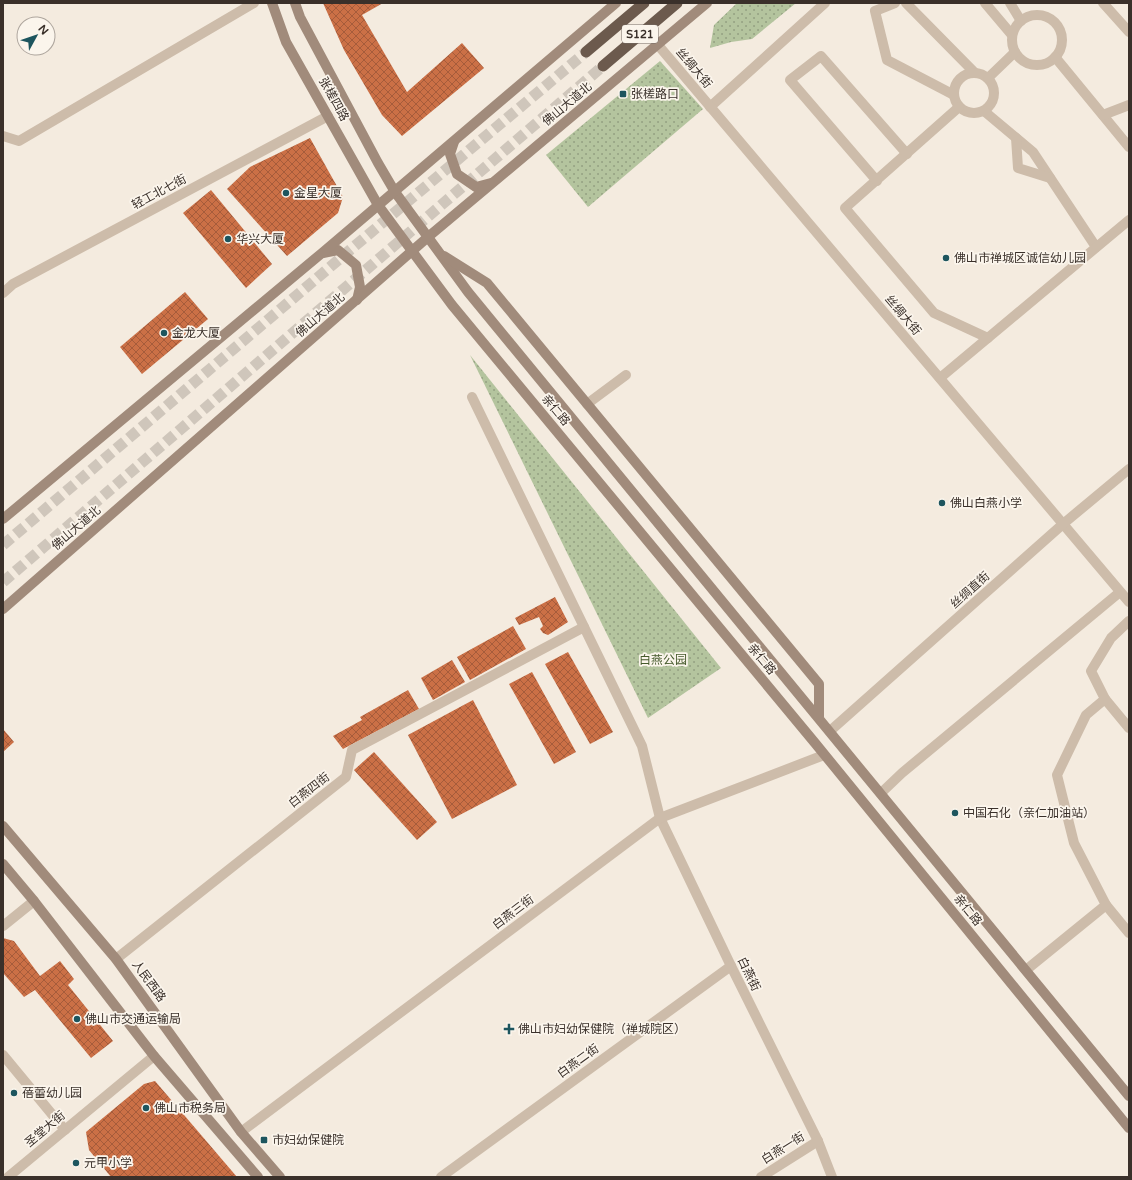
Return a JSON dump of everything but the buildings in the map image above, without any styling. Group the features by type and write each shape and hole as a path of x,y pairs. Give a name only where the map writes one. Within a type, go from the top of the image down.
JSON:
{"highway":[{"name":"S121","path":"586,52 644,3"},
{"name":"S121","path":"603,66 677,3"}],"main road":[{"name":"张槎四路","path":"272,3 286,42 378,206"},
{"name":"张槎四路","path":"295,3 304,24 395,192"},
{"path":"3,519 395,192 616,3"},
{"name":"佛山大道北","path":"3,609 428,237 707,3"},
{"path":"455,141 450,154 457,174 476,186 494,183"},
{"name":"亲仁路","path":"395,192 468,292 1129,1096"},
{"name":"亲仁路","path":"378,206 452,305 824,755 1129,1128"},
{"path":"322,253 338,250 356,265 360,287 357,300"},
{"path":"439,252 487,283 819,684 818,718"},
{"name":"人民西路","path":"3,826 116,959 241,1132 280,1177"},
{"path":"3,864 34,900 154,1056 258,1177"}],"street":[{"path":"3,136 18,142 254,3"},
{"path":"710,107 825,3"},
{"path":"895,3 875,11 887,60 954,95"},
{"path":"906,3 975,73"},
{"path":"985,3 1012,35"},
{"path":"1010,3 1021,21"},
{"path":"1103,3 1129,32"},
{"path":"1028,16 1045,16 1052,20 1058,27 1062,44 1060,51 1049,62 1042,65 1026,63 1015,52 1012,44 1012,35 1015,28 1021,21 1028,16"},
{"name":"丝绸大街","path":"658,45 1129,602"},
{"path":"988,78 1015,52"},
{"path":"877,181 790,80 821,56 907,154"},
{"path":"1055,57 1129,147"},
{"path":"975,73 982,74 988,78 994,89 993,102 989,108 977,114 965,111 959,107 954,95 955,88 962,77 975,73"},
{"path":"1103,115 1129,105"},
{"path":"959,107 845,208 934,313 988,338"},
{"path":"984,111 1033,152 1096,247"},
{"name":"轻工北七街","path":"3,293 13,284 328,116"},
{"path":"1016,138 1018,168 1050,178"},
{"path":"940,378 1129,220"},
{"path":"587,404 626,375"},
{"name":"白燕街","path":"472,397 642,746 660,818 731,966 818,1141 832,1177"},
{"name":"丝绸直街","path":"830,731 1063,524 1129,469"},
{"path":"881,794 902,773 1120,592"},
{"path":"1129,621 1111,638 1091,671 1105,699 1129,728"},
{"name":"白燕四街","path":"116,959 346,777 352,750 584,627"},
{"path":"1105,699 1086,715 1057,775 1074,843 1106,905 1129,934"},
{"name":"白燕三街","path":"241,1132 660,818 824,755"},
{"path":"3,926 34,900"},
{"path":"1026,970 1106,905"},
{"name":"白燕二街","path":"441,1177 731,966"},
{"path":"3,1055 65,1130"},
{"name":"圣堂大街","path":"8,1177 154,1056"},
{"name":"白燕一街","path":"762,1177 818,1141"}],"green space":[{"path":"737,3 796,3 752,39 731,42 710,48 714,25"},
{"path":"660,61 703,109 588,207 546,155"},
{"name":"白燕公园","path":"470,355 721,668 648,718"}],"tunnel":[{"path":"3,545 586,52"},
{"path":"3,582 603,66"}],"place":[{"name":"张槎路口","path":"623,94"},
{"name":"金星大厦","path":"286,193"},
{"name":"华兴大厦","path":"228,239"},
{"name":"佛山市禅城区诚信幼儿园","path":"946,258"},
{"name":"金龙大厦","path":"164,333"},
{"name":"佛山白燕小学","path":"942,503"},
{"name":"中国石化（亲仁加油站）","path":"955,813"},
{"name":"佛山市交通运输局","path":"77,1019"},
{"name":"佛山市妇幼保健院（禅城院区）","path":"509,1029"},
{"name":"蓓蕾幼儿园","path":"14,1093"},
{"name":"佛山市税务局","path":"146,1108"},
{"name":"市妇幼保健院","path":"264,1140"},
{"name":"元甲小学","path":"76,1163"}]}
